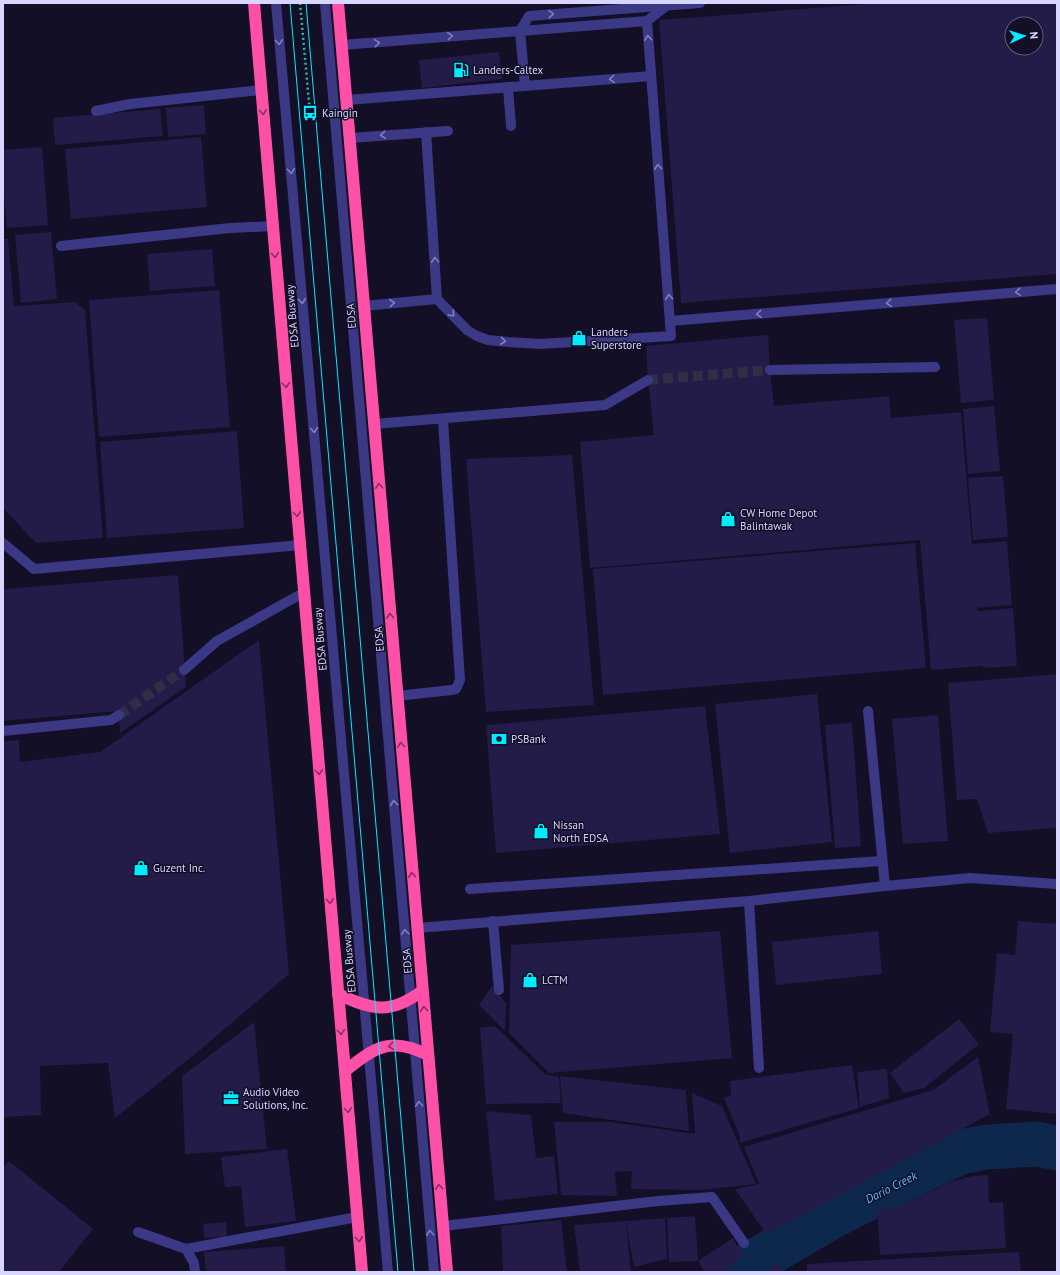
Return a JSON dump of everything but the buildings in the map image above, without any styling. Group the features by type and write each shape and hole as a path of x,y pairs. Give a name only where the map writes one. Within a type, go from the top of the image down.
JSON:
{"highway":[{"path":"254,3 303,593 362,1272"},
{"name":"EDSA","path":"338,3 447,1272"},
{"path":"338,994 365,1006 389,1007 403,1004 422,991"},
{"path":"345,1071 369,1052 380,1047 392,1045 403,1046 415,1048 428,1055"}],"lane":[{"name":"EDSA Busway","path":"276,3 388,1272"},
{"path":"325,3 434,1272"},
{"path":"525,86 520,31 529,16 700,3"},
{"path":"342,46 647,21 666,6"},
{"path":"426,132 437,299 467,330 488,340 540,344 672,336 647,21"},
{"path":"347,100 651,76"},
{"path":"508,87 510,126"},
{"path":"96,111 130,104 261,90"},
{"path":"350,138 448,131"},
{"path":"61,246 230,228 273,226"},
{"path":"670,321 1057,289"},
{"path":"364,306 437,299"},
{"path":"770,370 936,367"},
{"path":"374,424 443,420 605,405 648,380"},
{"path":"397,696 456,689 460,680 443,420"},
{"path":"3,543 34,569 300,544"},
{"path":"184,670 217,641 303,593"},
{"path":"868,711 885,886"},
{"path":"3,731 111,720 119,715"},
{"path":"470,889 882,861"},
{"path":"417,928 749,901 970,878 1057,884"},
{"path":"749,901 759,1068"},
{"path":"492,921 499,990"},
{"path":"443,1226 658,1201 712,1197 744,1243"},
{"path":"138,1232 186,1249 357,1217"},
{"path":"186,1249 194,1263 195,1272"}],"path":[{"path":"300,3 310,112"}],"waterway":[{"name":"Dario Creek","path":"737,1272 829,1218 960,1152 987,1147 1036,1144 1057,1148"}],"tunnel":[{"path":"648,380 770,370"},
{"path":"119,715 184,670"}],"tram line":[{"path":"290,3 398,1272"},
{"path":"306,3 414,1272"}],"place":[{"name":"Landers-Caltex","path":"461,70"},
{"name":"Kaingin","path":"310,113"},
{"name":"Landers Superstore","path":"579,338"},
{"name":"CW Home Depot Balintawak","path":"728,519"},
{"name":"PSBank","path":"499,739"},
{"name":"Nissan North EDSA","path":"541,831"},
{"name":"Guzent Inc.","path":"141,868"},
{"name":"LCTM","path":"530,980"},
{"name":"Audio Video Solutions, Inc.","path":"231,1098"}]}
